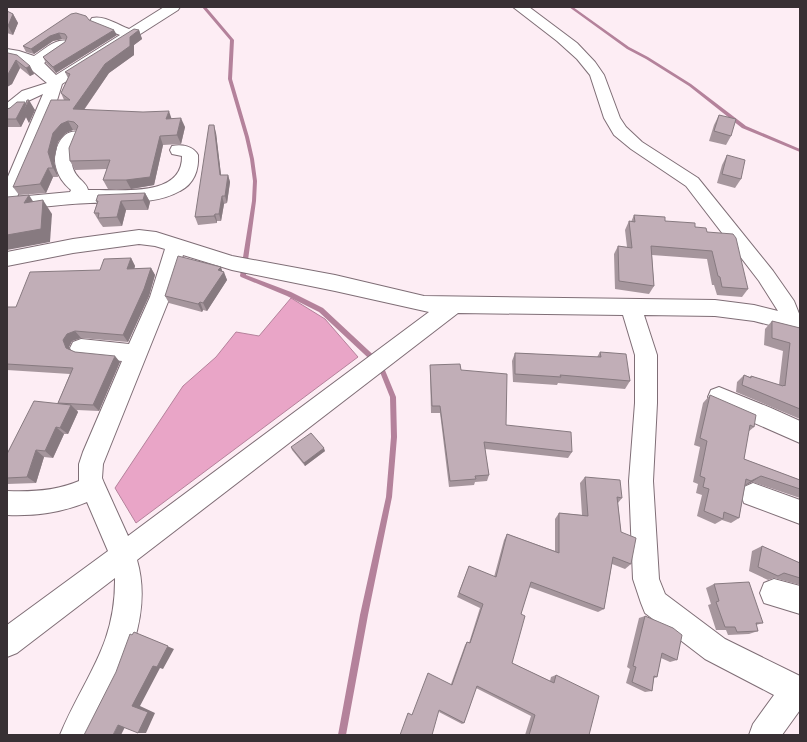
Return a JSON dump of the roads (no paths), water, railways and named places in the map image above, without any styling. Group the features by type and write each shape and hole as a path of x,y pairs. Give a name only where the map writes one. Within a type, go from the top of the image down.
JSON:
{"street":[{"path":"8,112 15,102 23,96 54,84 173,7"},
{"path":"520,7 578,52 597,76 613,120 628,139 649,154 681,173 692,182 766,276 796,323"},
{"path":"97,21 130,34"},
{"path":"34,63 62,44"},
{"path":"7,53 18,54 34,63 54,84"},
{"path":"7,199 13,168 47,107 54,84"},
{"path":"73,136 63,150 62,159 70,178 80,189 78,197"},
{"path":"7,204 78,197 129,195 169,190 188,175 192,166 190,155 187,152 178,150"},
{"path":"7,260 44,251 133,238 156,239 232,263 424,304 692,308 730,310 796,323"},
{"path":"75,735 114,656 124,627 128,603 128,579 123,555 93,487 90,478 91,464 160,297 176,246"},
{"path":"7,643 454,305"},
{"path":"631,308 646,355 646,403 642,481 646,579 655,603 716,649 798,691 764,735"},
{"path":"81,348 136,354"},
{"path":"719,398 763,415 777,423 800,432"},
{"path":"7,502 26,504 54,502 74,497 93,487"},
{"path":"753,495 800,512"},
{"path":"774,593 800,600"}],"waterway":[{"path":"204,7 232,40 230,79 252,159 255,181 254,201 243,276 289,294 321,310 380,365 393,397 394,437 389,497 364,615 342,735"},
{"path":"571,7 628,48 690,85 744,127 800,151"}]}
